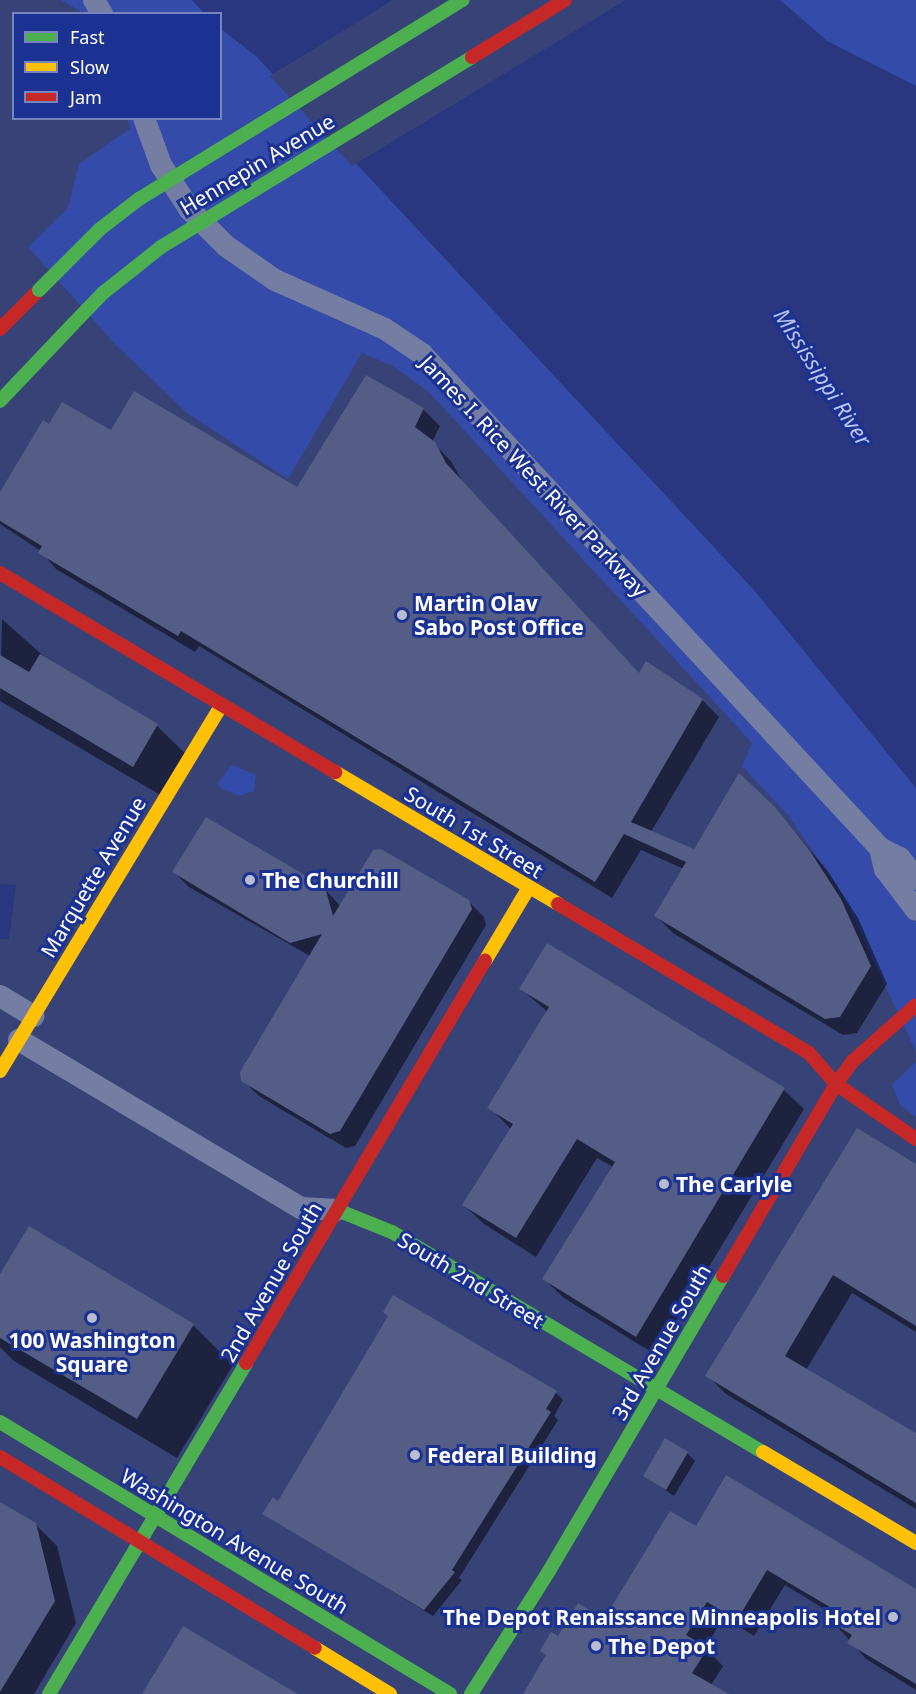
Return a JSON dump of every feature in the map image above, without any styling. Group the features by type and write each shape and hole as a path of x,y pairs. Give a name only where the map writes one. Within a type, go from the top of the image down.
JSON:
{"street":[{"name":"Hennepin Avenue","path":"0,329 100,229 139,199 463,0"},
{"name":"Hennepin Avenue","path":"0,401 103,293 161,247 565,0"},
{"name":"James I. Rice West River Parkway","path":"145,120 161,165 190,210 211,232 242,259 275,280 375,324 422,354 880,848 900,858 916,879"},
{"name":"South 1st Street","path":"0,573 528,889 809,1053 836,1084 916,1139"},
{"name":"Marquette Avenue","path":"0,1071 222,705"},
{"name":"James I. Rice West River Parkway","path":"880,848 885,869 916,910"},
{"name":"2nd Avenue South","path":"49,1694 528,889"},
{"path":"0,996 33,1016"},
{"name":"3rd Avenue South","path":"471,1694 658,1390 836,1084 853,1061 916,1005"},
{"name":"South 2nd Street","path":"19,1040 301,1208 337,1210 384,1228 916,1543"},
{"name":"Washington Avenue South","path":"0,1422 450,1694"},
{"path":"0,1457 390,1694"}],"shaded area":[{"path":"61,0 192,0 203,12 81,12"},
{"path":"780,0 916,0 916,86 827,41"},
{"path":"222,30 256,56 754,590 916,788 916,1052 843,895 788,815 742,766 752,743 429,392 393,366 362,353 288,479 187,413 115,344 28,247 68,208 79,164 131,128 127,120 222,120"},
{"path":"232,765 256,775 254,791 239,796 220,788 218,782"},
{"path":"916,1062 916,1117 900,1105 892,1085"}],"water":[{"name":"Mississippi River","path":"192,0 780,0 827,41 916,86 916,788 754,590 256,56 222,30 222,12 203,12"},
{"path":"0,884 16,885 9,939 0,939"}],"pier":[{"path":"393,0 626,0 352,166 270,76"}],"building":[{"name":"Martin Olav Sabo Post Office","path":"366,375 424,408 415,427 435,442 446,463 639,673 646,661 703,699 631,822 694,849 739,773 775,807 810,851 841,899 871,966 840,1017 825,1019 654,916 686,862 624,834 595,882 181,631 178,636 38,553 42,546 0,521 0,492 43,420 49,424 62,402 111,430 134,391 297,487"},
{"path":"40,654 158,724 133,767 0,688 0,655 29,672"},
{"path":"206,817 325,887 333,916 373,850 381,849 469,900 472,909 340,1131 330,1134 241,1081 240,1072 322,934 290,943 172,872"},
{"path":"547,943 785,1088 636,1337 542,1279 615,1162 577,1139 516,1238 462,1205 513,1124 487,1108 549,1007 519,989"},
{"path":"857,1128 916,1164 916,1326 833,1275 785,1356 916,1433 916,1503 705,1376"},
{"name":"100 Washington Square","path":"29,1226 194,1324 137,1419 0,1338 0,1274"},
{"name":"Federal Building","path":"393,1295 557,1391 546,1409 551,1412 452,1570 455,1572 424,1610 262,1514 273,1497 278,1501 388,1316 383,1312"},
{"path":"665,1438 688,1452 666,1490 643,1476"},
{"path":"726,1475 916,1589 916,1684 847,1643 852,1635 834,1624 840,1613 767,1570 737,1620 707,1602 686,1635 708,1648 692,1673 729,1694 523,1694 546,1655 540,1651 551,1632 558,1636 578,1603 604,1619 670,1511 696,1526"},
{"path":"0,1502 36,1523 55,1601 0,1692"},
{"path":"183,1626 298,1694 142,1694"}],"traffic: fast":[{"path":"39,290 100,229 139,199 463,0"},
{"path":"73,324 103,293 161,247 472,57"},
{"path":"0,401 73,324"},
{"path":"337,1210 392,1232 763,1452"},
{"path":"471,1694 549,1571 723,1276"},
{"path":"49,1694 246,1363"},
{"path":"0,1422 450,1694"}],"traffic: slow":[{"path":"0,1071 222,705"},
{"path":"335,772 558,904"},
{"path":"485,961 528,889"},
{"path":"763,1452 916,1543"},
{"path":"315,1648 390,1694"}],"traffic: jam":[{"path":"472,57 565,0"},
{"path":"0,329 39,290"},
{"path":"0,573 335,772"},
{"path":"558,904 809,1053 836,1084 916,1139"},
{"path":"246,1363 485,961"},
{"path":"723,1276 836,1084 853,1061 916,1005"},
{"path":"0,1457 315,1648"}],"place":[{"name":"Martin Olav Sabo Post Office","path":"402,615"},
{"name":"The Churchill","path":"250,880"},
{"name":"The Carlyle","path":"664,1184"},
{"name":"100 Washington Square","path":"92,1318"},
{"name":"Federal Building","path":"415,1455"},
{"name":"The Depot Renaissance Minneapolis Hotel","path":"893,1617"},
{"name":"The Depot","path":"596,1646"}]}
